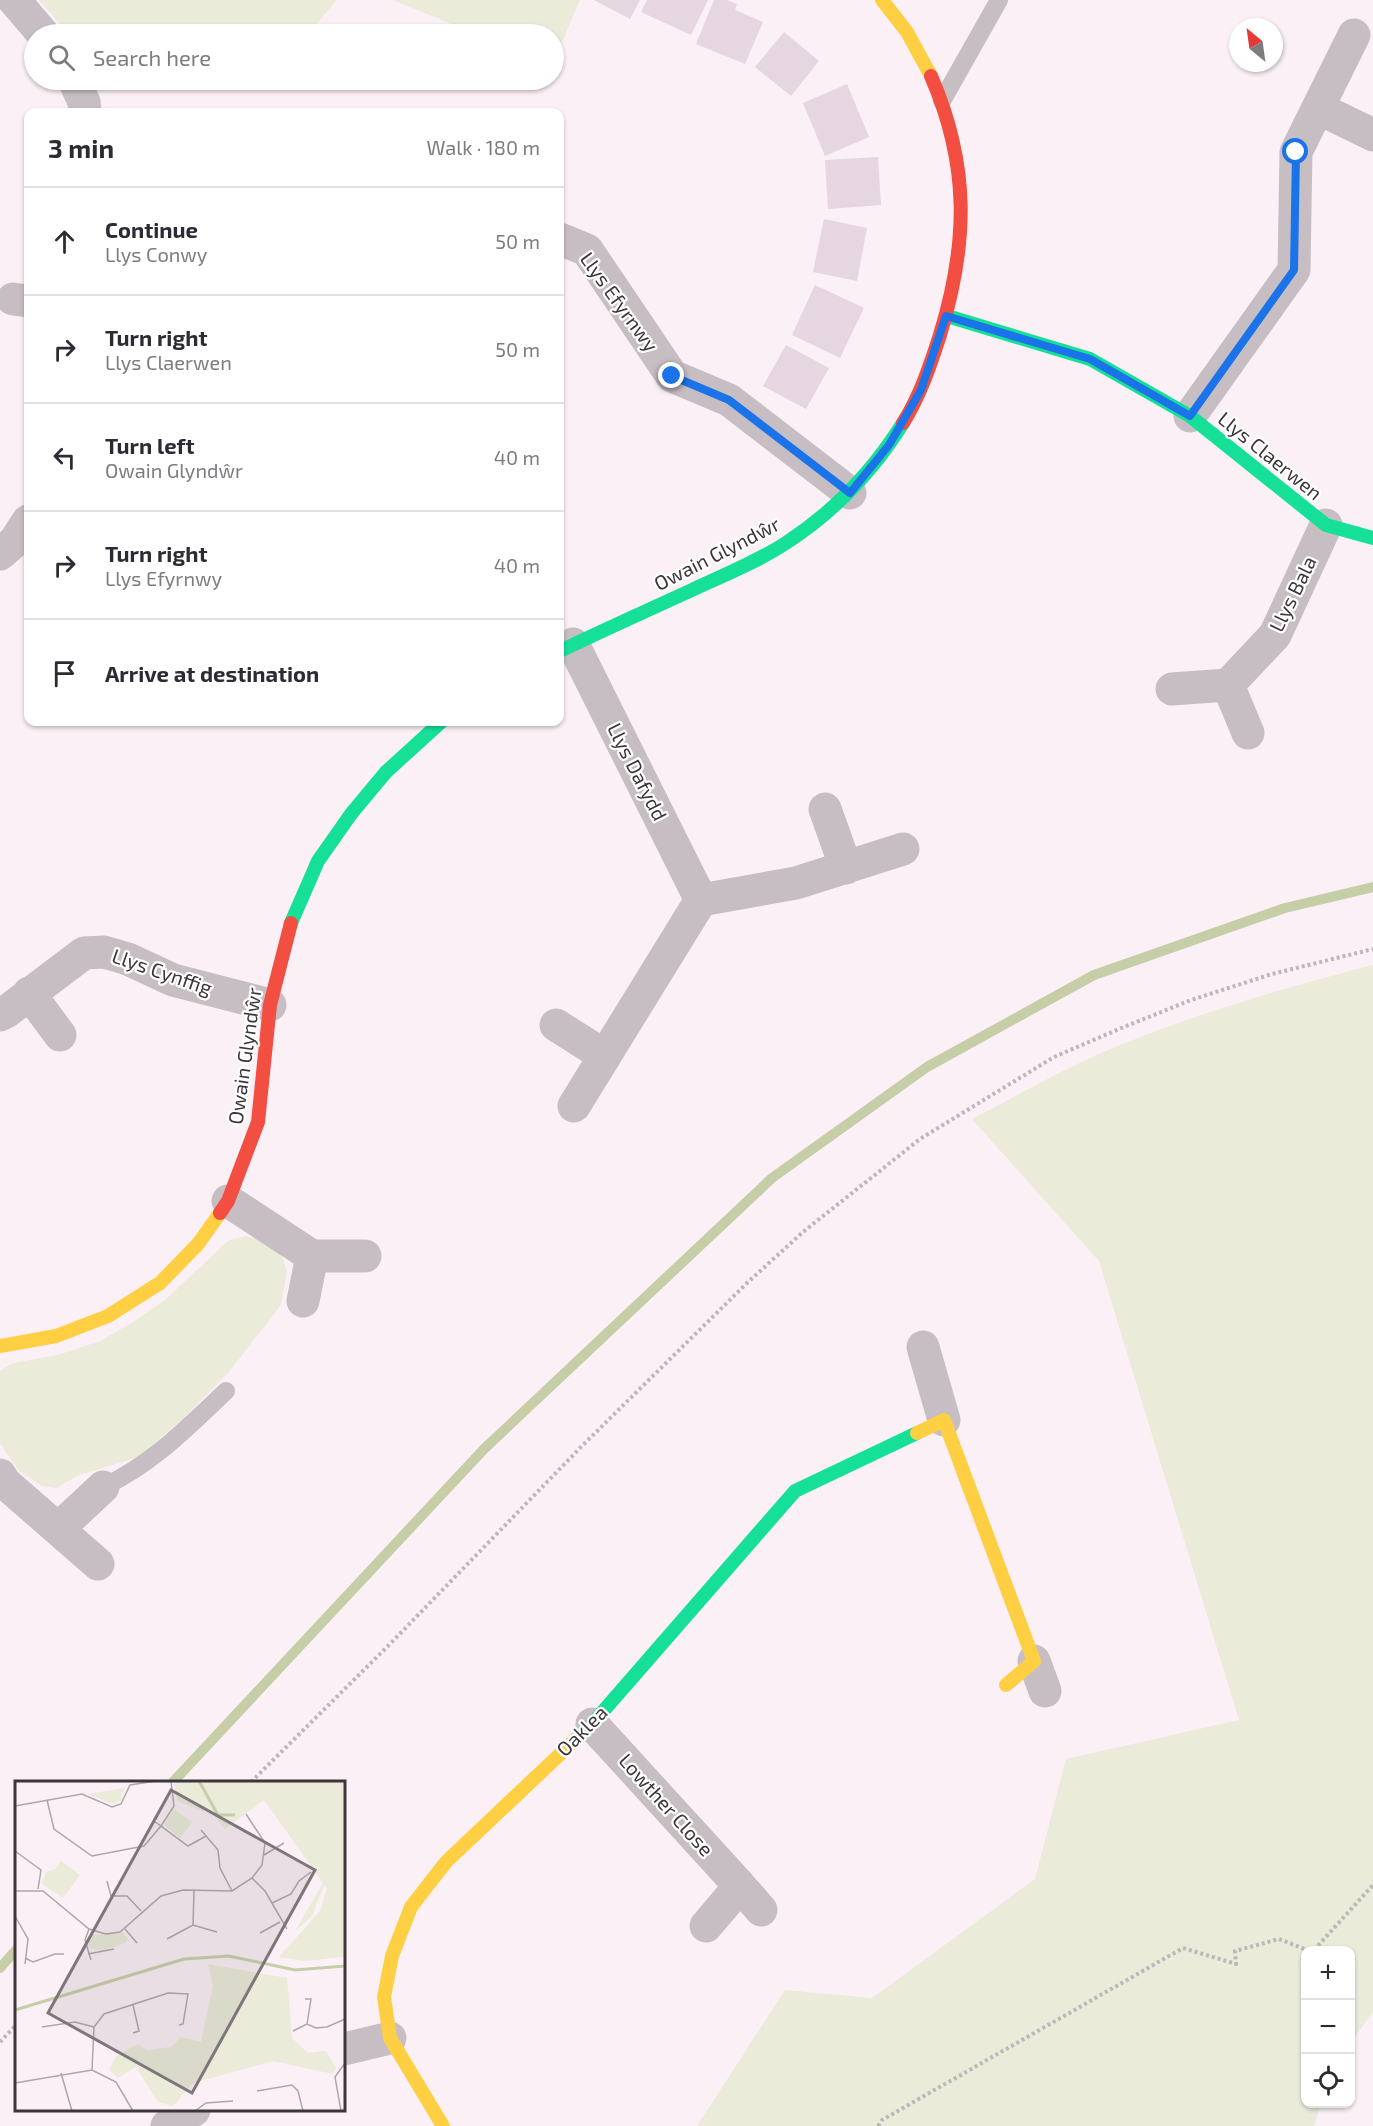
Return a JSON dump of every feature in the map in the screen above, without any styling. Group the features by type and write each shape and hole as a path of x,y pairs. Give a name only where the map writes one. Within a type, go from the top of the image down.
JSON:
{"street":[{"path":"14,0 34,24"},
{"name":"Owain Glyndŵr","path":"566,648 746,565 795,537 850,493 889,445 921,390 946,316 962,233 962,182 950,124 942,101 918,49 895,13 882,0"},
{"path":"1190,416 1294,270 1296,152 1354,35"},
{"path":"79,90 85,108"},
{"path":"1318,108 1373,135"},
{"name":"Llys Efyrnwy","path":"564,241 587,250 672,376 729,400 850,493"},
{"name":"Llys Claerwen","path":"946,316 1090,359 1190,416 1326,525 1373,538"},
{"name":"Llys Bala","path":"1228,685 1275,635 1326,525"},
{"path":"0,554 15,541 24,527"},
{"name":"Llys Dafydd","path":"566,648 701,900"},
{"path":"1172,689 1228,685 1248,733"},
{"name":"Owain Glyndŵr","path":"0,1346 56,1336 108,1316 160,1283 198,1244 228,1201 258,1122 270,1005 289,927 318,861 351,814 386,772 437,726"},
{"path":"825,809 846,868"},
{"path":"574,1106 701,900 796,883 903,849"},
{"name":"Llys Cynffig","path":"0,1015 84,953 104,952 128,959 173,980 270,1005"},
{"path":"29,993 60,1035"},
{"path":"556,1025 605,1056"},
{"path":"228,1201 312,1256 365,1256"},
{"path":"303,1300 312,1256"},
{"path":"923,1347 944,1420 1045,1691"},
{"name":"Oaklea","path":"443,2126 390,2038 384,1997 392,1956 411,1906 446,1862 592,1724 795,1491 944,1420"},
{"path":"0,1475 5,1483 98,1564"},
{"path":"58,1529 103,1487"},
{"path":"1006,1685 1034,1662"},
{"name":"Lowther Close","path":"592,1724 761,1910"},
{"path":"706,1926 740,1886"},
{"path":"345,2049 390,2038"},
{"path":"167,2126 191,2111"}],"lane":[{"path":"942,101 999,0"},
{"path":"103,1487 122,1478 164,1450 226,1391"}],"path":[{"path":"252,1781 388,1646 583,1445 747,1283 803,1232 920,1139 1054,1058 1119,1029 1191,1000 1262,978 1373,949"},
{"path":"1318,1946 1373,1885"},
{"path":"878,2126 882,2120 1183,1948 1236,1964 1235,1951 1279,1939 1301,1948"},
{"path":"0,2042 15,2026"}],"green space":[{"path":"39,0 337,0 317,24 60,24"},
{"path":"393,0 580,0 564,38 564,24 452,24"},
{"path":"1373,965 1373,2012 1355,2037 1355,1946 1301,1946 1301,2108 1320,2108 1314,2126 697,2126 785,1990 872,1998 1035,1879 1066,1759 1239,1720 1099,1261 972,1119 1066,1069 1132,1040 1234,1004"},
{"path":"247,1236 268,1243 281,1253 287,1272 281,1305 228,1373 184,1418 138,1457 77,1476 56,1488 42,1486 19,1471 0,1443 0,1371 13,1363 58,1355 100,1341 164,1301 229,1240"}],"building":[{"path":"594,0 640,0 630,19"},
{"path":"647,0 708,0 691,35 641,12"},
{"path":"714,0 727,0 737,4 735,10 763,22 745,64 696,44"},
{"path":"784,32 819,61 791,96 755,67"},
{"path":"847,84 869,137 825,156 803,103"},
{"path":"878,157 881,205 828,209 825,160"},
{"path":"824,219 867,228 857,281 813,272"},
{"path":"815,285 864,308 840,358 792,335"},
{"path":"786,345 829,368 806,409 763,386"}],"waterway":[{"path":"174,1781 484,1449 772,1178 927,1067 1094,975 1285,908 1373,887"},
{"path":"0,1968 15,1951"}],"traffic: fast":[{"path":"947,316 1090,359 1190,416 1326,525 1373,538"},
{"path":"564,649 740,568 786,543 835,505 850,490 879,458 903,423"},
{"path":"291,923 318,861 351,814 386,772 437,726"},
{"path":"575,1740 592,1724 795,1491 917,1433"}],"traffic: slow":[{"path":"882,0 907,32 931,76"},
{"path":"0,1346 56,1336 108,1316 160,1283 198,1244 220,1213"},
{"path":"917,1433 944,1420 1034,1661 1006,1685"},
{"path":"443,2126 390,2038 384,1997 392,1956 411,1907 446,1862 575,1740"}],"traffic: jam":[{"path":"903,423 920,391 940,335 956,268 960,236 961,205 953,142 944,109 931,76"},
{"path":"220,1213 228,1201 258,1122 270,1005 291,923"}],"route":[{"path":"672,376 729,400 850,493 889,445 921,390 946,316 1090,359 1190,416 1294,270 1296,152"}]}
